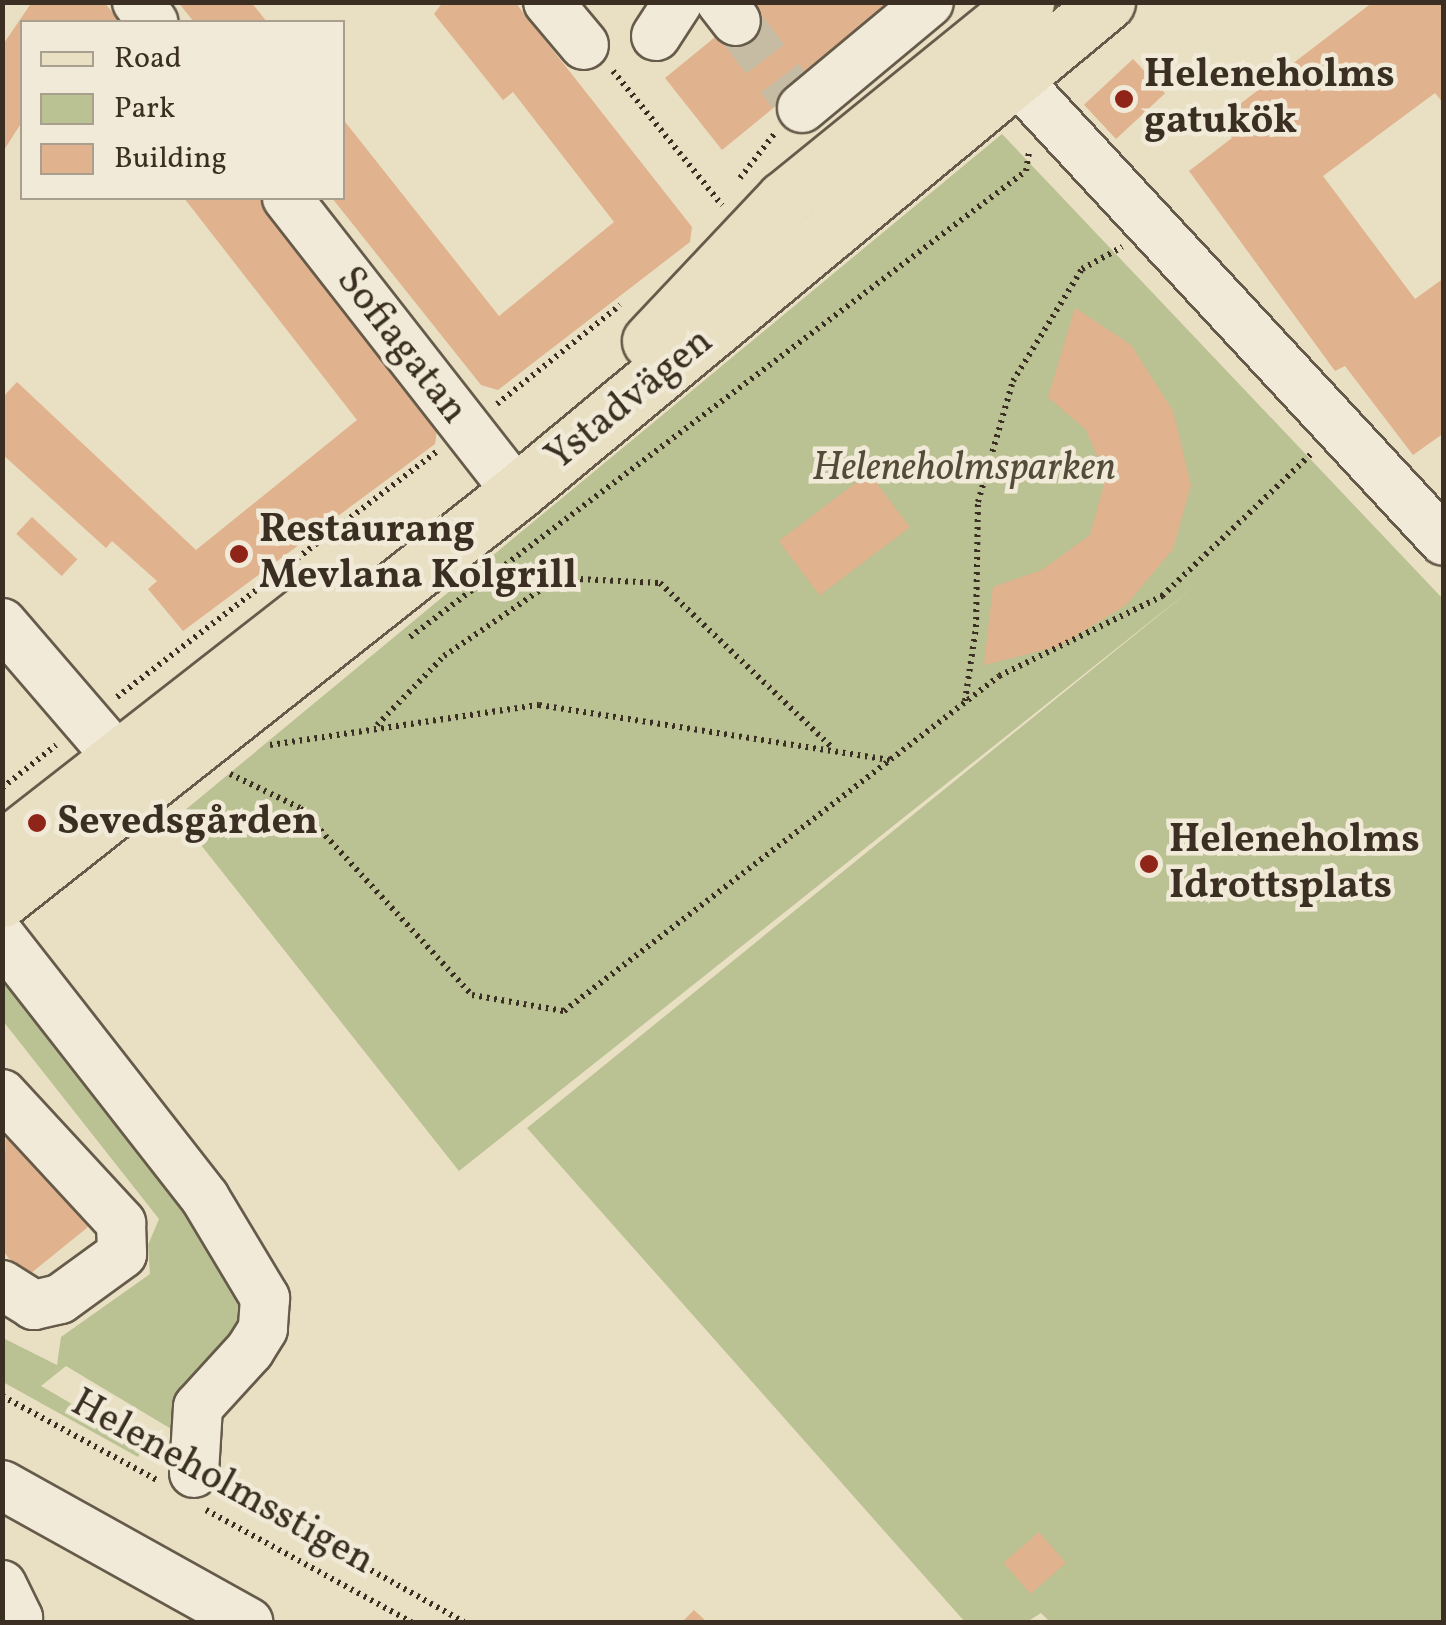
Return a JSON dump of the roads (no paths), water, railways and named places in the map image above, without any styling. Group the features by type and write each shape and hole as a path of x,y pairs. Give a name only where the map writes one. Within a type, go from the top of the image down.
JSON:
{"main road":[{"name":"Ystadvägen","path":"1010,75 1026,2"},
{"name":"Ystadvägen","path":"492,462 1108,2"},
{"name":"Ystadvägen","path":"2,849 118,753 685,310 784,199 840,155 1010,75"},
{"name":"Ystadvägen","path":"2,899 118,753"}],"street":[{"path":"548,2 584,45"},
{"path":"840,155 797,101 929,2"},
{"path":"1010,75 1150,231 1444,541"},
{"name":"Sofiagatan","path":"289,200 492,462"},
{"path":"2,623 118,753"},
{"path":"2,938 205,1198 265,1298 256,1340 198,1407 186,1488"},
{"path":"2,1094 120,1223 122,1254 60,1299 34,1305 2,1284"},
{"path":"2,1485 248,1622"},
{"path":"2,1585 18,1618 12,1622"}],"tunnel":[{"path":"736,21 791,93"}],"place":[{"name":"Heleneholms gatukök","path":"1124,99"},
{"name":"Restaurang Mevlana Kolgrill","path":"239,554"},
{"name":"Sevedsgården","path":"37,823"},
{"name":"Heleneholms Idrottsplats","path":"1149,864"}],"park label":[{"name":"Heleneholmsparken","path":"964,469"}]}
